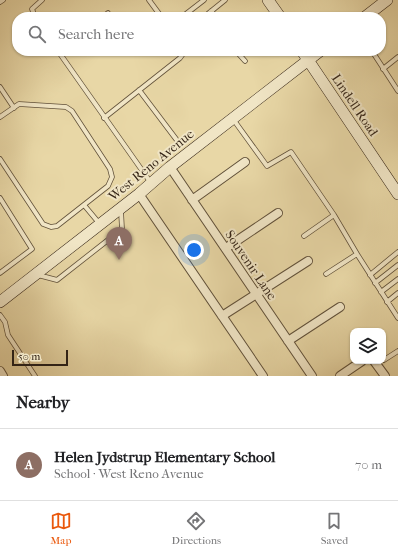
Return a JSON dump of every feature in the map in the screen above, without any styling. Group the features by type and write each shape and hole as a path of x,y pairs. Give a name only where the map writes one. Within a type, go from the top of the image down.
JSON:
{"street":[{"path":"268,0 276,12"},
{"path":"371,12 387,0"},
{"name":"West Reno Avenue","path":"0,302 233,119 305,56"},
{"name":"Lindell Road","path":"305,56 398,194"},
{"path":"192,200 245,162"},
{"name":"Souvenir Lane","path":"170,167 312,376"},
{"path":"139,194 263,376"},
{"path":"226,248 278,213"},
{"path":"222,316 308,261"},
{"path":"288,341 340,307"},
{"path":"340,376 358,364"},
{"path":"376,364 385,376"},
{"path":"0,371 3,376"}],"lane":[{"path":"33,12 32,9 42,0"},
{"path":"149,0 158,12"},
{"path":"188,12 204,0"},
{"path":"211,11 225,0"},
{"path":"61,56 151,183"},
{"path":"104,118 181,56"},
{"path":"240,56 245,61"},
{"path":"375,56 398,91"},
{"path":"383,69 398,57"},
{"path":"0,87 14,108"},
{"path":"139,90 176,139"},
{"path":"0,117 19,104 66,107 72,110 110,169 112,177 108,186 57,226 51,227 42,224 0,159"},
{"path":"233,119 267,166 291,152 334,215 398,318"},
{"path":"0,198 32,249 0,273"},
{"path":"84,205 100,224"},
{"path":"36,274 57,280 122,229 120,208"},
{"path":"304,236 334,215"},
{"path":"370,275 398,252"},
{"path":"326,274 357,254"},
{"path":"375,283 398,265"},
{"path":"381,292 398,279"},
{"path":"387,302 398,293"},
{"path":"0,314 5,322 8,335 35,376"},
{"path":"386,359 398,351"}],"place":[{"name":"Helen Jydstrup Elementary School","path":"119,260"}]}
